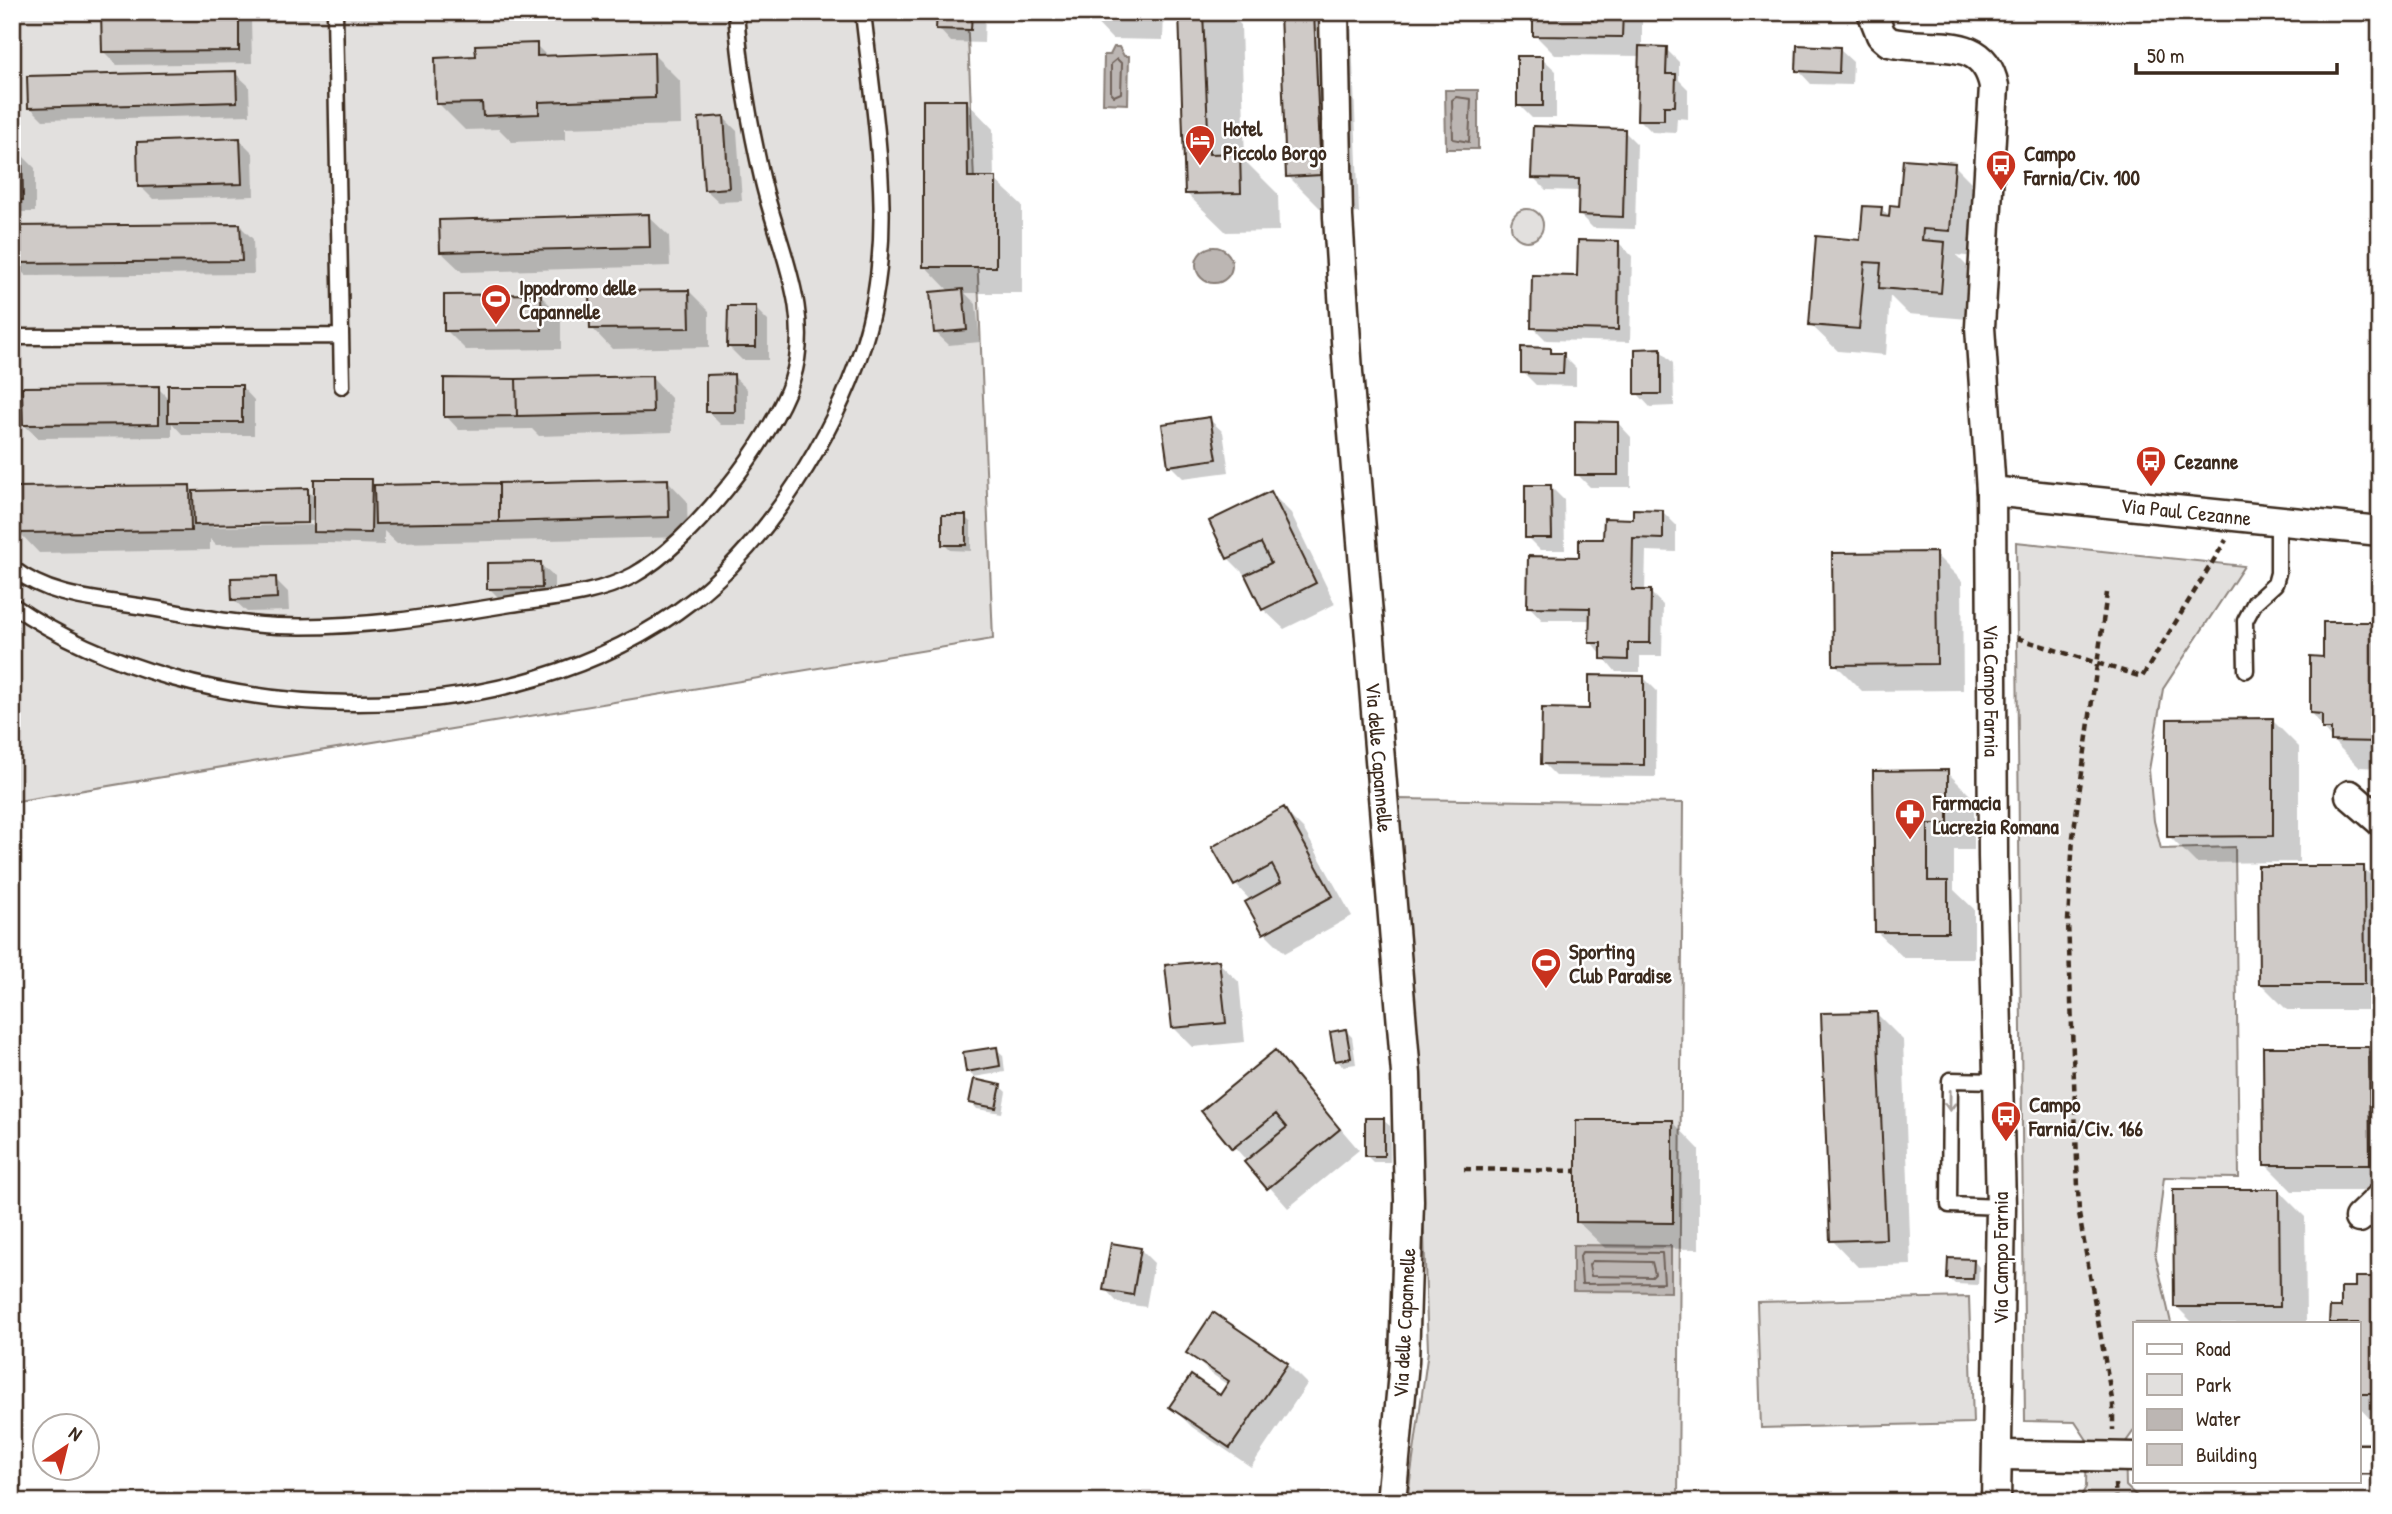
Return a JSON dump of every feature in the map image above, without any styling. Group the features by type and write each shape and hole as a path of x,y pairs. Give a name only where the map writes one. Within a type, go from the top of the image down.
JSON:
{"street":[{"name":"Via delle Capannelle","path":"1334,12 1338,217 1348,372 1406,1074 1409,1201 1405,1321 1391,1502"},
{"name":"Via Campo Farnia","path":"1872,12 1881,35 1889,42 1904,46 1973,51 1992,76 1994,102 1980,327 1991,491 2001,1207 1996,1502"},
{"name":"Via Paul Cezanne","path":"1991,491 2380,531"},
{"path":"2350,795 2380,821"},
{"path":"2359,1218 2380,1198"},
{"path":"1998,1455 2085,1456 2125,1466"},
{"path":"2360,1459 2380,1460"}],"lane":[{"path":"335,12 342,386"},
{"path":"12,568 32,582 57,592 247,624 299,627 413,620 576,594 631,576 668,552 707,510 775,416 791,381 799,341 796,302 764,186 745,92 736,12"},
{"path":"12,605 60,635 92,650 189,683 297,699 367,701 466,693 532,680 618,645 693,600 741,555 789,493 818,446 863,345 877,291 882,220 863,12"},
{"path":"12,337 341,336"},
{"path":"2246,670 2245,621 2255,602 2275,584 2278,573 2278,520"},
{"path":"1998,1081 1950,1080 1949,1205 2001,1207"}],"path":[{"path":"1992,631 2142,677 2215,563 2238,517"},
{"path":"2108,593 2073,837 2068,920 2079,1214 2113,1405 2114,1433"},
{"path":"1464,1169 1576,1171"},
{"path":"2116,1502 2125,1466"}],"green space":[{"name":"Ippodromo delle Capannelle","path":"12,12 967,12 993,639 12,802"},
{"path":"1527,209 1538,214 1543,225 1538,236 1527,241 1516,236 1511,225 1516,214"},
{"path":"2016,542 2244,566 2163,689 2149,770 2154,821 2161,849 2235,847 2239,1178 2164,1177 2155,1253 2171,1322 2133,1322 2133,1432 2125,1443 2126,1486 2143,1502 2078,1502 2086,1487 2087,1440 2075,1422 2025,1421"},
{"name":"Sporting Club Paradise","path":"1398,799 1683,803 1678,1502 1407,1502 1428,1351 1422,1176"},
{"path":"1969,1297 1973,1423 1761,1428 1757,1302"}],"water":[{"path":"1114,47 1119,47 1124,56 1129,56 1128,104 1103,103 1104,55 1110,55"},
{"path":"1445,90 1478,90 1478,149 1446,149"},
{"path":"1214,247 1226,253 1232,265 1226,277 1214,283 1202,277 1196,265 1202,253"},
{"path":"1573,1245 1671,1246 1671,1292 1573,1291"}],"building":[{"path":"101,12 239,12 239,51 102,52"},
{"path":"937,12 972,12 971,30 936,29"},
{"path":"1179,12 1203,12 1209,154 1240,153 1241,193 1185,194"},
{"path":"1280,12 1314,12 1321,175 1286,177"},
{"path":"1533,12 1623,12 1622,37 1533,36"},
{"path":"537,43 537,56 654,52 655,98 539,102 539,114 483,116 482,103 436,104 435,58 476,56 475,45"},
{"path":"1797,45 1840,47 1839,73 1796,71"},
{"path":"1639,46 1667,47 1666,74 1676,74 1675,106 1664,106 1664,120 1637,120"},
{"path":"1517,56 1543,56 1543,106 1517,106"},
{"path":"236,71 237,102 28,108 27,76"},
{"path":"923,100 967,100 968,177 996,177 996,267 923,267"},
{"path":"724,116 729,188 704,190 699,118"},
{"path":"1533,126 1625,129 1623,217 1578,215 1579,179 1531,178"},
{"path":"240,138 242,184 138,187 137,142"},
{"path":"12,153 22,153 23,200 12,200"},
{"path":"1903,159 1955,163 1950,231 1923,229 1922,240 1945,242 1941,293 1879,288 1881,263 1865,262 1859,329 1809,325 1816,236 1860,240 1863,206 1882,207 1881,216 1889,217 1890,205 1899,206"},
{"path":"649,214 650,247 440,252 439,220"},
{"path":"240,224 242,261 12,263 12,226"},
{"path":"1578,240 1619,241 1618,330 1531,328 1532,275 1577,276"},
{"path":"963,289 967,330 934,333 930,292"},
{"path":"689,290 690,328 590,329 589,291"},
{"path":"541,294 542,330 444,331 444,295"},
{"path":"728,306 756,306 756,347 727,347"},
{"path":"1521,347 1551,348 1551,353 1564,353 1563,374 1521,373"},
{"path":"1661,348 1661,394 1635,394 1635,349"},
{"path":"734,374 735,412 706,412 706,375"},
{"path":"652,376 653,413 517,416 516,379"},
{"path":"444,378 516,379 517,416 444,417"},
{"path":"168,385 242,385 242,422 168,422"},
{"path":"159,386 159,424 23,425 22,387"},
{"path":"1210,417 1217,459 1168,466 1162,424"},
{"path":"1575,421 1618,422 1618,475 1575,475"},
{"path":"314,479 372,479 371,533 314,532"},
{"path":"668,479 669,517 499,522 499,483"},
{"path":"499,483 499,522 375,524 374,485"},
{"path":"190,485 191,531 17,533 16,487"},
{"path":"1525,485 1551,485 1552,538 1525,538"},
{"path":"308,488 308,523 194,525 193,491"},
{"path":"1271,491 1316,583 1262,610 1245,575 1271,563 1261,543 1227,559 1209,521"},
{"path":"1633,509 1663,510 1663,539 1633,538 1632,590 1651,590 1650,643 1628,643 1628,660 1601,659 1601,643 1589,643 1590,608 1527,607 1528,556 1579,557 1579,539 1603,539 1604,518 1633,519"},
{"path":"942,515 966,515 966,545 942,545"},
{"path":"1936,552 1937,664 1833,665 1832,553"},
{"path":"541,562 542,588 487,589 487,563"},
{"path":"276,577 277,598 232,600 231,578"},
{"path":"2323,622 2380,622 2380,742 2331,741 2331,729 2322,729 2322,714 2310,713 2310,656 2323,657"},
{"path":"1589,675 1644,676 1644,765 1541,764 1542,708 1589,709"},
{"path":"2273,718 2273,836 2167,837 2167,719"},
{"path":"1948,770 1948,824 1928,824 1928,881 1948,881 1948,932 1875,932 1873,771"},
{"path":"1284,807 1333,896 1263,934 1245,902 1281,882 1272,865 1234,886 1212,847"},
{"path":"2258,866 2364,866 2365,984 2259,984"},
{"path":"1219,960 1226,1023 1172,1028 1165,965"},
{"path":"1877,1012 1886,1239 1830,1241 1821,1013"},
{"path":"1346,1029 1351,1058 1335,1061 1330,1032"},
{"path":"997,1047 1000,1066 966,1072 963,1052"},
{"path":"2263,1047 2369,1047 2370,1165 2264,1165"},
{"path":"1275,1050 1340,1129 1267,1189 1244,1162 1287,1127 1276,1114 1232,1149 1201,1111"},
{"path":"974,1079 1001,1085 996,1108 969,1103"},
{"path":"1365,1118 1384,1118 1384,1156 1365,1156"},
{"path":"1576,1120 1673,1120 1673,1223 1576,1222"},
{"path":"2173,1189 2279,1189 2280,1307 2174,1307"},
{"path":"1111,1243 1141,1248 1133,1295 1103,1290"},
{"path":"1948,1258 1974,1259 1973,1279 1947,1279"},
{"path":"2355,1277 2380,1277 2380,1394 2360,1394 2360,1322 2329,1322 2330,1307 2341,1307 2341,1287 2355,1287"},
{"path":"1213,1312 1288,1363 1230,1448 1169,1407 1191,1375 1220,1395 1229,1381 1186,1353"}],"place":[{"name":"Hotel Piccolo Borgo","path":"1200,167"},
{"name":"Campo Farnia/Civ. 100","path":"2001,192"},
{"name":"Ippodromo delle Capannelle","path":"496,326"},
{"name":"Cezanne","path":"2151,488"},
{"name":"Farmacia Lucrezia Romana","path":"1910,841"},
{"name":"Sporting Club Paradise","path":"1546,990"},
{"name":"Campo Farnia/Civ. 166","path":"2006,1143"}]}
